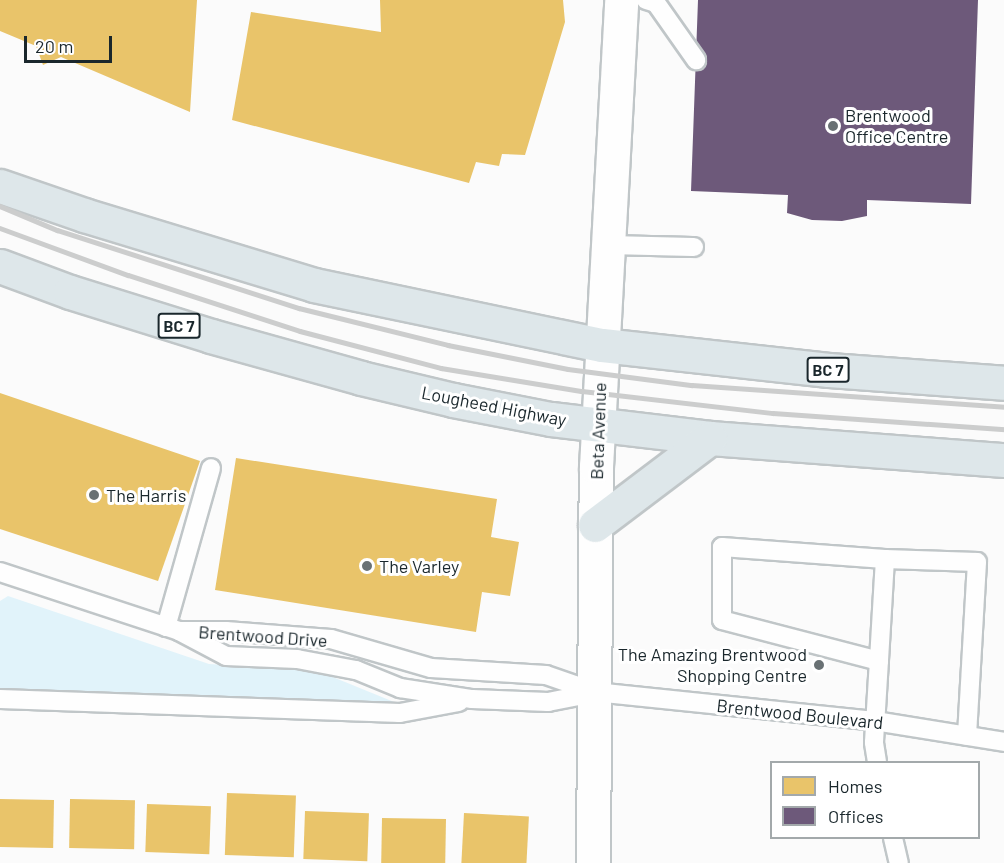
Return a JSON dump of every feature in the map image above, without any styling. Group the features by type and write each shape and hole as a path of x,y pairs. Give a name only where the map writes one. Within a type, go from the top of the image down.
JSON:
{"main road":[{"name":"BC 7","path":"0,186 84,215 315,285 602,345 829,370 1004,383"},
{"name":"Lougheed Highway","path":"0,266 70,292 362,378 464,402 598,424 710,438 1004,460"},
{"path":"595,525 710,438"}],"street":[{"name":"Beta Avenue","path":"593,863 595,525 598,424 621,0"}],"lane":[{"path":"646,0 656,3 696,60"},
{"path":"608,245 694,247"},
{"path":"172,629 211,468"},
{"path":"879,661 722,620 722,547 885,559 976,562 967,736"},
{"path":"877,761 875,721 885,559"},
{"name":"Brentwood Drive","path":"0,572 172,629 226,656 297,659 356,670 400,688 472,699 548,702 595,692"},
{"name":"Brentwood Drive","path":"172,629 331,639 431,668 546,675 595,692"},
{"name":"Brentwood Boulevard","path":"595,692 875,721 1004,742"},
{"path":"0,699 400,713 472,699"},
{"path":"893,839 899,863"}],"shaded area":[{"path":"8,596 209,664 318,671 399,704 0,688 0,601"}],"building: Homes":[{"path":"0,0 197,0 190,112 61,57 43,65 36,46 0,31"},
{"path":"380,0 563,0 565,22 525,155 502,154 499,166 476,162 469,183 232,120 251,12 381,32"},
{"name":"The Harris","path":"0,393 200,461 158,581 0,529"},
{"name":"The Varley","path":"236,458 497,499 491,537 519,542 510,596 482,592 476,632 215,590"},
{"path":"227,793 296,795 294,857 225,855"},
{"path":"0,799 54,800 53,848 0,847"},
{"path":"70,799 135,800 134,849 69,848"},
{"path":"147,804 211,806 209,854 145,852"},
{"path":"305,811 369,813 367,861 303,859"},
{"path":"464,813 529,816 526,863 461,863"},
{"path":"382,818 446,819 445,863 381,863"}],"building: Offices":[{"name":"Brentwood Office Centre","path":"698,0 978,0 971,204 867,200 867,216 842,221 812,220 787,213 788,195 691,191"}],"railway":[{"path":"0,206 57,230 299,308 448,345 568,369 692,385 1004,407"},
{"path":"0,228 128,275 300,331 441,368 582,391 773,413 1004,429"}],"place":[{"name":"Brentwood Office Centre","path":"833,126"},
{"name":"The Harris","path":"94,495"},
{"name":"The Varley","path":"367,566"},
{"name":"The Amazing Brentwood Shopping Centre","path":"819,665"}]}
